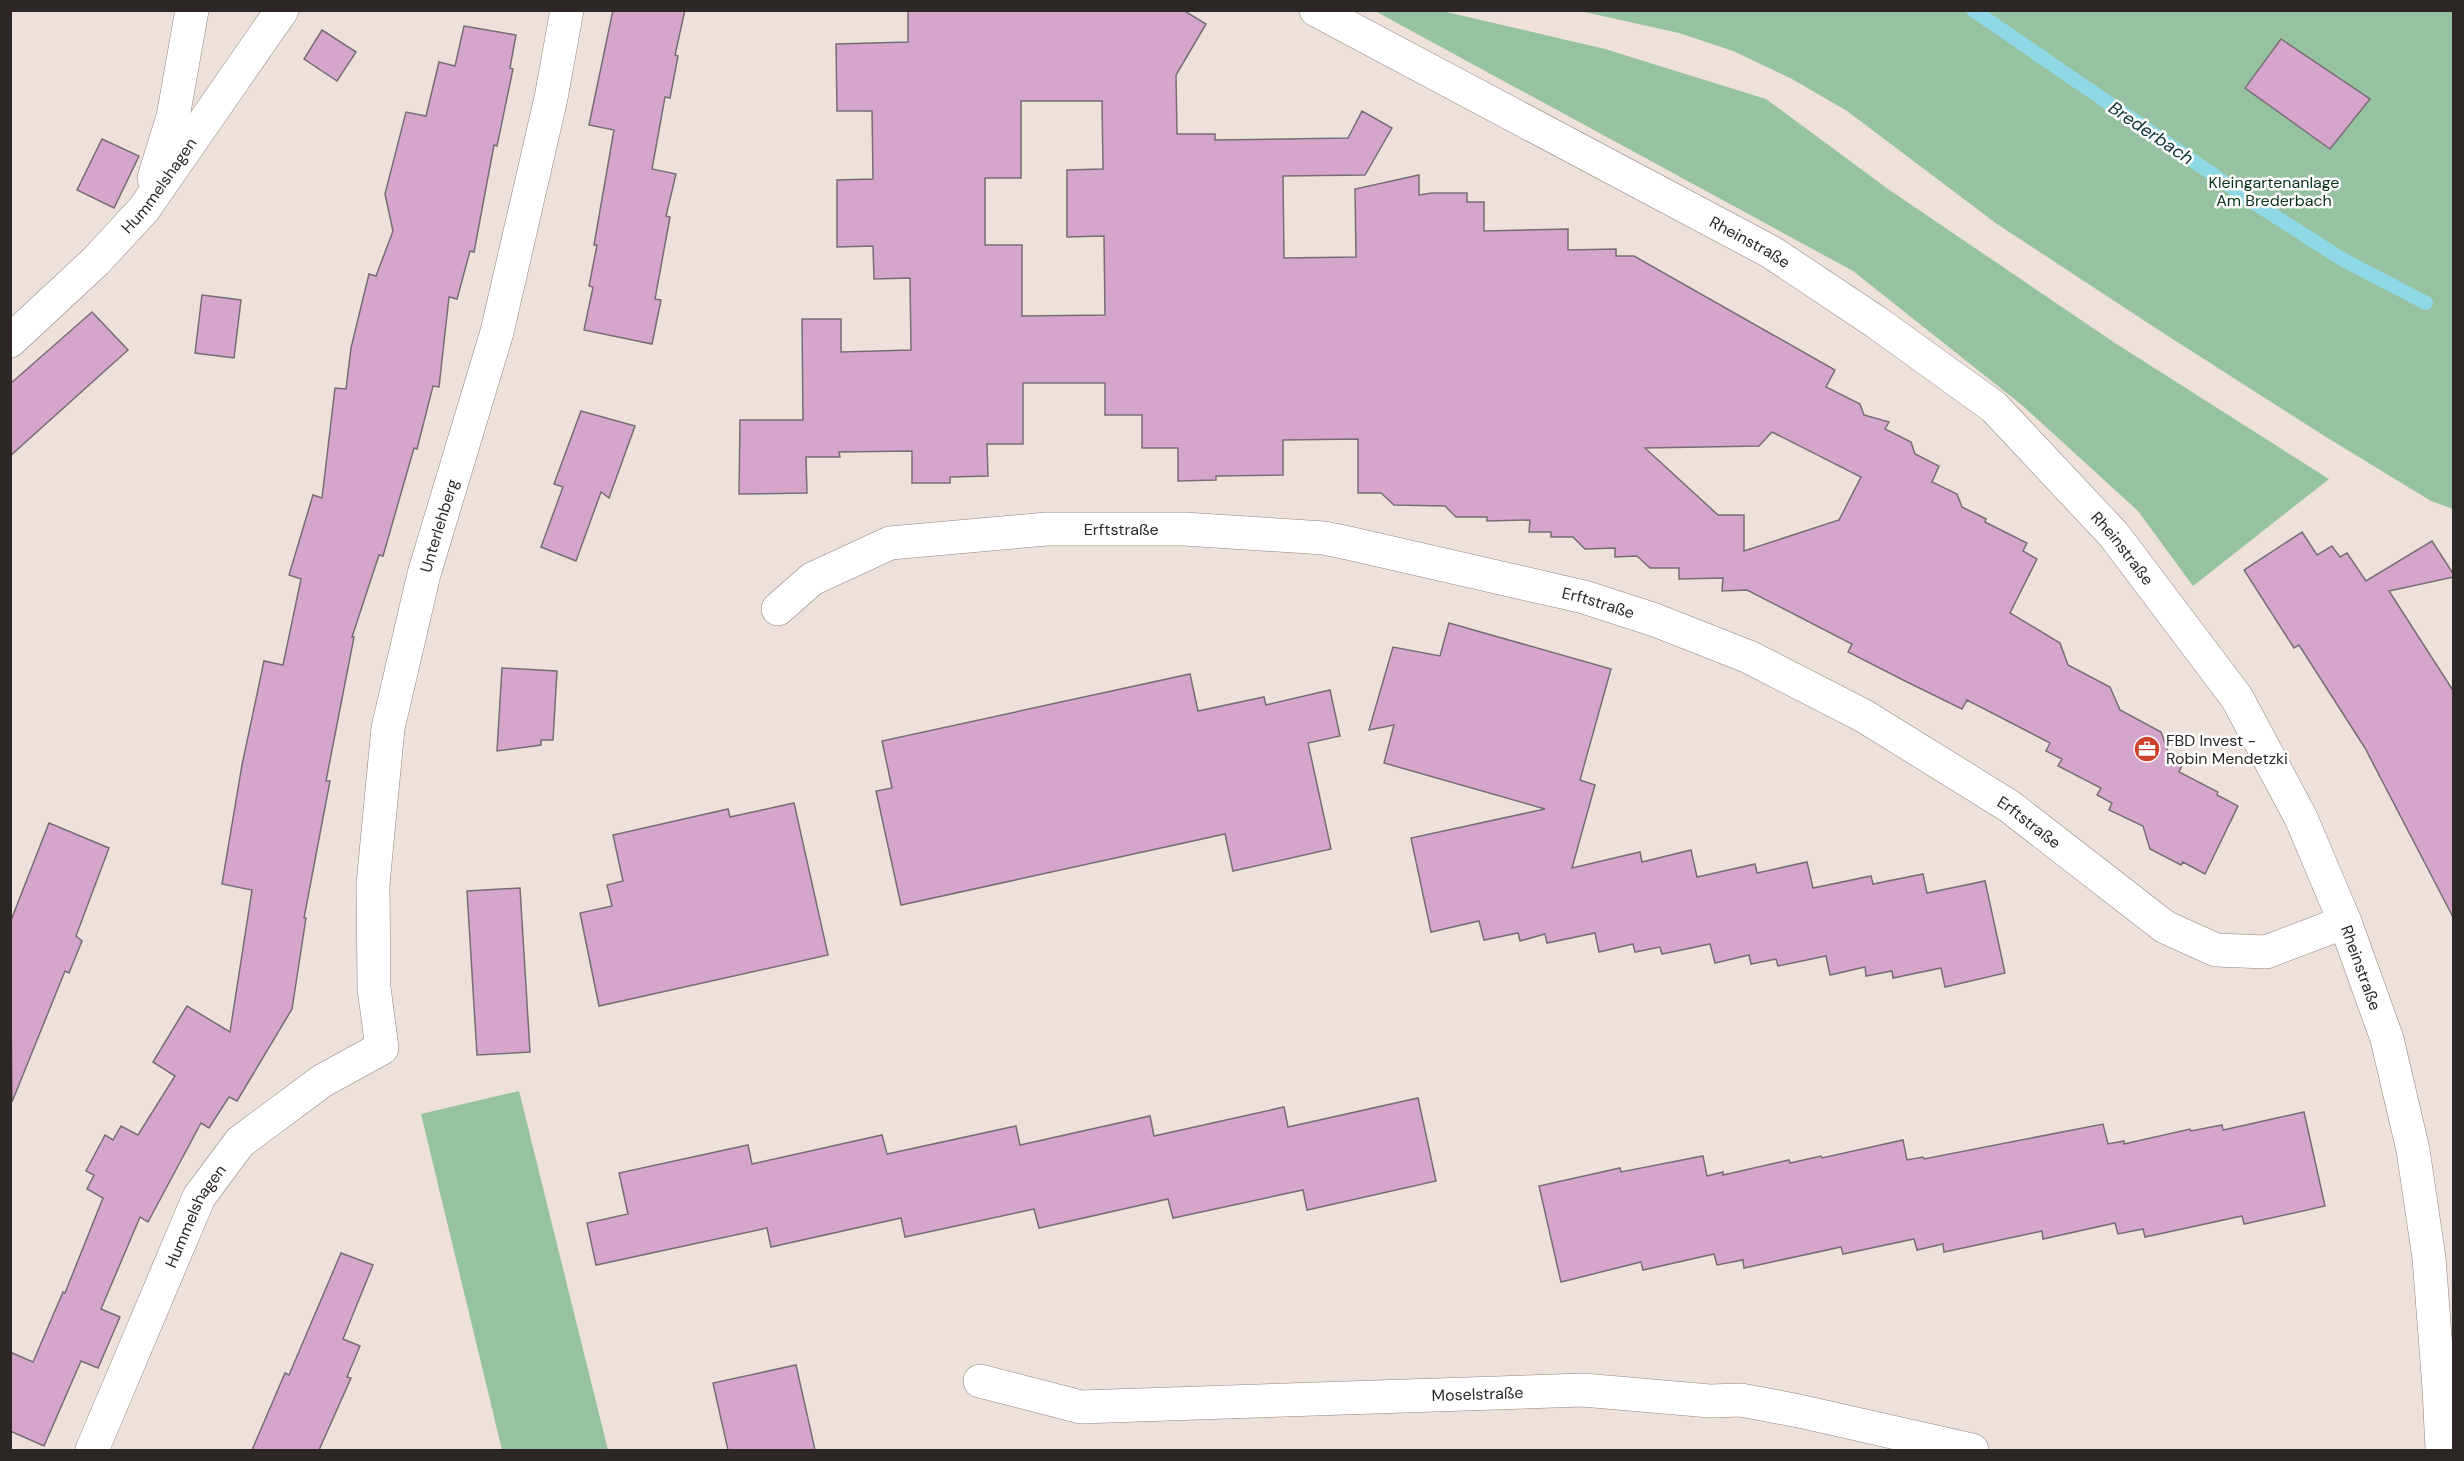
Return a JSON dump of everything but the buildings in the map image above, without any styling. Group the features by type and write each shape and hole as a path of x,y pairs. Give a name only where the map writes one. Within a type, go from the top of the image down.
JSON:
{"street":[{"path":"144,209 173,117 192,10"},
{"name":"Hummelshagen","path":"10,341 96,261 144,209 282,10"},
{"name":"Unterlehberg","path":"382,1048 374,988 373,884 388,728 424,574 497,332 551,98 567,10"},
{"name":"Rheinstraße","path":"1316,10 1772,252 1876,322 1994,407 2114,535 2237,698 2301,818 2345,922 2387,1040 2413,1150 2429,1257 2442,1450"},
{"name":"Erftstraße","path":"778,609 812,579 890,543 1047,529 1161,529 1324,538 1340,541 1584,597 1655,620 1749,657 1863,716 2009,806 2165,927 2216,950 2266,952 2345,922"},
{"name":"Hummelshagen","path":"92,1450 199,1197 240,1142 322,1081 382,1048"},
{"name":"Moselstraße","path":"980,1381 1081,1407 1583,1390 1710,1401 1741,1400 1972,1450"}],"green space":[{"path":"1375,11 1442,11 1605,49 1766,99 1888,189 2115,343 2329,479 2193,586 2138,511 2023,406 1853,271"},
{"name":"Kleingartenanlage Am Brederbach","path":"1580,11 2453,11 2453,509 2431,501 2160,331 1997,224 1847,111 1792,79 1733,51 1679,33"},
{"path":"519,1091 608,1450 502,1450 421,1114"}],"waterway":[{"name":"Brederbach","path":"1973,10 2256,204 2340,258 2426,303"}],"place":[{"name":"FBD Invest - Robin Mendetzki","path":"2147,749"}]}
